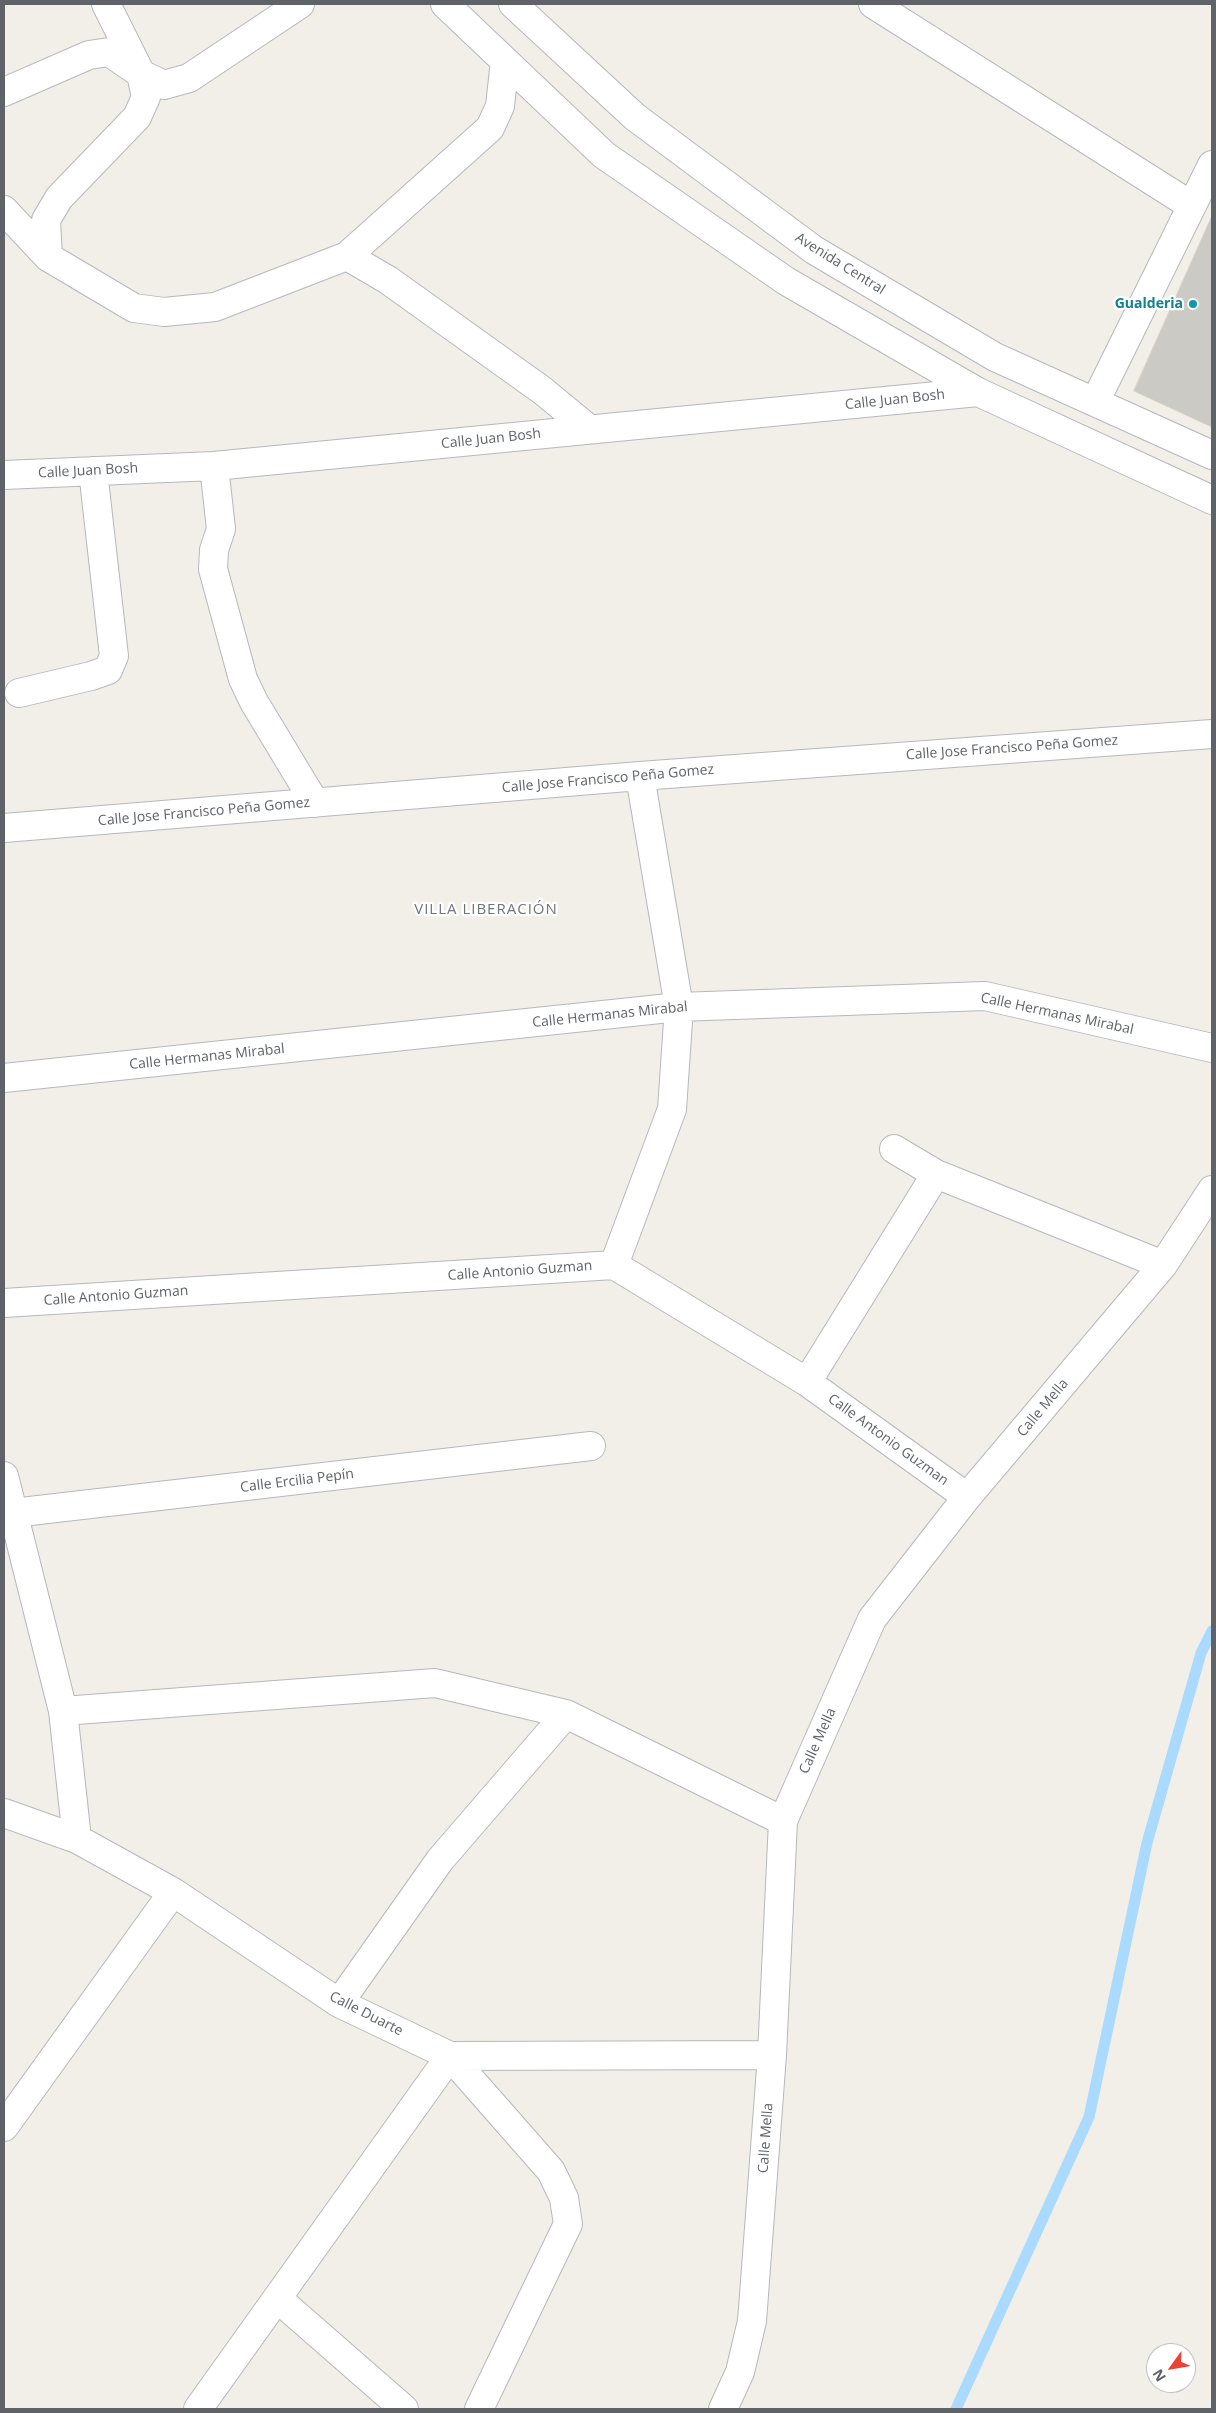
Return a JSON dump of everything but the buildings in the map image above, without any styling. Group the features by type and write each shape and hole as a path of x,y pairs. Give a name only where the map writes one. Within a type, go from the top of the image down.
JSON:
{"street":[{"path":"48,257 46,220 58,198 137,117 146,97 141,74 106,4"},
{"path":"4,92 89,55 110,52 141,74 164,85 189,78 300,4"},
{"path":"445,4 604,155 786,281 978,392 1212,500"},
{"name":"Avenida Central","path":"513,4 635,117 814,250 995,357 1212,454"},
{"path":"873,4 1192,206"},
{"path":"4,210 48,257 134,308 164,312 215,307 347,256 490,128 500,106 505,61"},
{"path":"1095,402 1212,165"},
{"path":"347,256 388,280 543,391 590,430"},
{"name":"Calle Juan Bosh","path":"4,475 214,466 978,392"},
{"path":"214,466 221,529 214,550 213,570 243,679 254,702 315,803"},
{"path":"18,693 91,676 108,670 114,656 93,471"},
{"name":"Calle Jose Francisco Peña Gomez","path":"4,828 640,776 1212,734"},
{"path":"614,1265 672,1109 679,1008 640,776"},
{"name":"Calle Hermanas Mirabal","path":"4,1078 679,1008 985,996 1212,1048"},
{"path":"894,1149 936,1174 1163,1265"},
{"path":"807,1382 936,1174"},
{"name":"Calle Mella","path":"722,2409 740,2372 752,2321 772,2055 783,1821 872,1619 967,1497 1163,1265 1212,1190"},
{"name":"Calle Antonio Guzman","path":"4,1303 614,1265 807,1382 967,1497"},
{"name":"Calle Ercilia Pepín","path":"8,1514 591,1446"},
{"path":"4,1476 8,1514 63,1711 77,1839"},
{"path":"63,1711 435,1683 566,1714 783,1821"},
{"path":"339,2003 440,1860 566,1714"},
{"name":"Calle Duarte","path":"4,1813 77,1839 173,1892 339,2003 450,2056 772,2055"},
{"path":"4,2127 173,1892"},
{"path":"198,2409 450,2056 551,2170 564,2198 568,2224 479,2409"},
{"path":"277,2298 404,2409"}],"waterway":[{"path":"956,2409 1089,2117 1147,1843 1201,1653 1212,1631"}],"place":[{"name":"Gualderia","path":"1193,304"}],"district":[{"name":"VILLA LIBERACIÓN","path":"486,910"}]}
